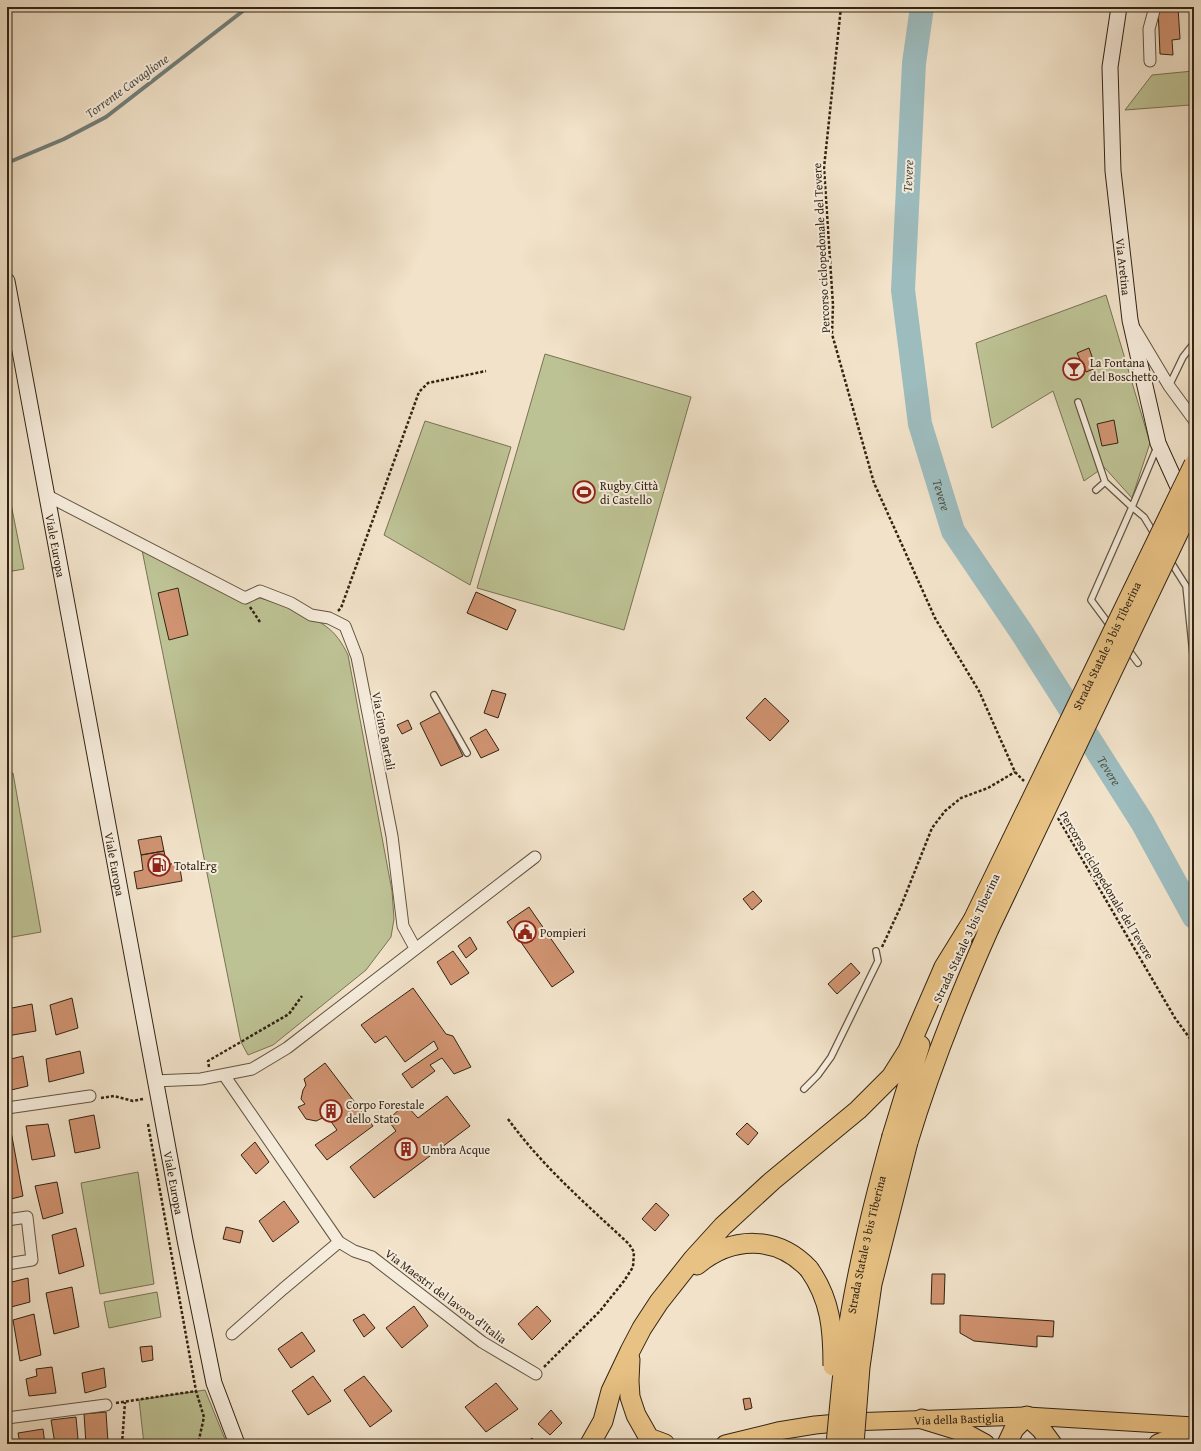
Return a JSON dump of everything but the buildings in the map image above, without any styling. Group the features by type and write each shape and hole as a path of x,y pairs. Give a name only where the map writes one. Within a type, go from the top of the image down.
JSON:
{"highway":[{"name":"Strada Statale 3 bis Tiberina","path":"836,1444 844,1356 852,1303 864,1242 900,1139 921,1101 952,1014 981,925 1194,464"},
{"name":"Strada Statale 3 bis Tiberina","path":"981,925 1194,500"},
{"path":"590,1444 603,1421 611,1391 630,1351 649,1317 673,1285 704,1247 732,1217 772,1181 858,1110 890,1077 908,1050 944,967 981,925"},
{"name":"Strada Statale 3 bis Tiberina","path":"854,1444 860,1367 872,1284 900,1139"},
{"path":"673,1285 713,1253 727,1247 742,1244 757,1243 777,1247 794,1255 809,1269 824,1295 828,1306 832,1328 833,1369 827,1444"},
{"path":"861,1444 872,1331 872,1284"},
{"path":"630,1351 630,1397 636,1415 654,1442"},
{"path":"1007,1444 1014,1429 1027,1416 1045,1434 1052,1444"},
{"path":"922,1419 968,1433 985,1444"},
{"path":"603,1421 603,1435 606,1444"},
{"path":"1158,1444 1173,1438 1194,1434"}],"main road":[{"name":"Via Aretina","path":"1119,7 1110,67 1113,163 1130,320 1158,443 1186,504 1194,516"},
{"name":"Viale Europa","path":"7,281 12,334 46,495 154,1082 214,1383 237,1444"},
{"name":"Via della Bastiglia","path":"726,1444 778,1431 815,1425 922,1419 1027,1416 1194,1426"}],"street":[{"path":"1150,61 1148,28 1155,7"},
{"path":"1130,320 1169,386 1194,420"},
{"path":"46,495 245,598"},
{"name":"Via Gino Bartali","path":"245,598 260,591 291,603 311,615 329,618 345,626 357,657 392,836 403,926 416,948"},
{"path":"154,1082 212,1077 252,1069 286,1048 534,857"},
{"name":"Via Maestri del lavoro d'Italia","path":"224,1075 339,1242 354,1251 372,1257 482,1342 536,1374"},
{"path":"7,1108 90,1096"},
{"path":"7,1220 27,1217 32,1260 7,1264"},
{"path":"232,1334 339,1242"},
{"path":"7,1417 106,1405"}],"lane":[{"path":"1169,386 1183,358 1194,343"},
{"path":"1078,402 1105,482 1144,517 1186,586 1194,664"},
{"path":"1138,663 1091,600 1132,507 1158,443"},
{"path":"1096,490 1105,482"},
{"path":"434,695 467,753"},
{"path":"804,1089 818,1075 831,1057 878,961 876,951"}],"path":[{"name":"Percorso ciclopedonale del Tevere","path":"841,7 824,168 833,305 832,334 874,484 935,618 979,691 1015,772 1025,783"},
{"path":"329,618 341,608 419,392 428,383 486,371"},
{"path":"245,598 260,622"},
{"path":"876,951 882,947 902,906 932,828 945,811 960,798 988,788 1015,772"},
{"name":"Percorso ciclopedonale del Tevere","path":"1057,816 1175,1018 1194,1044"},
{"path":"212,1077 208,1062 289,1014 302,996"},
{"path":"90,1096 100,1098 114,1096 133,1101 143,1099"},
{"path":"508,1119 544,1164 629,1244 634,1252 633,1267 600,1311 536,1374"},
{"path":"106,1405 196,1391 204,1417 198,1444"},
{"path":"122,1444 125,1402"}],"green space":[{"path":"1194,67 1194,101 1190,105 1125,110 1152,75 1193,71"},
{"path":"1106,295 1150,443 1132,498 1104,467 1084,481 1053,391 992,428 976,343"},
{"name":"Rugby Città di Castello","path":"545,354 691,397 624,630 477,588"},
{"path":"425,421 511,447 470,585 384,535"},
{"path":"7,484 24,569 7,572"},
{"path":"142,550 228,586 292,609 317,620 332,631 341,642 348,655 392,891 394,919 391,937 366,970 273,1045 248,1055 241,1042"},
{"path":"7,772 8,774 13,773 41,932 7,938"},
{"path":"138,1172 154,1284 100,1294 81,1183"},
{"path":"157,1292 161,1317 109,1328 104,1302"},
{"path":"205,1390 227,1444 144,1444 139,1400"}],"waterway":[{"name":"Torrente Cavaglione","path":"7,163 64,139 106,117 248,7"},
{"name":"Tevere","path":"922,7 914,63 903,290 920,424 953,531 1022,633 1142,822 1194,917"}],"place":[{"name":"La Fontana del Boschetto","path":"1074,369"},
{"name":"Rugby Città di Castello","path":"584,492"},
{"name":"TotalErg","path":"159,865"},
{"name":"Pompieri","path":"525,932"},
{"name":"Corpo Forestale dello Stato","path":"331,1111"},
{"name":"Umbra Acque","path":"406,1149"}]}
